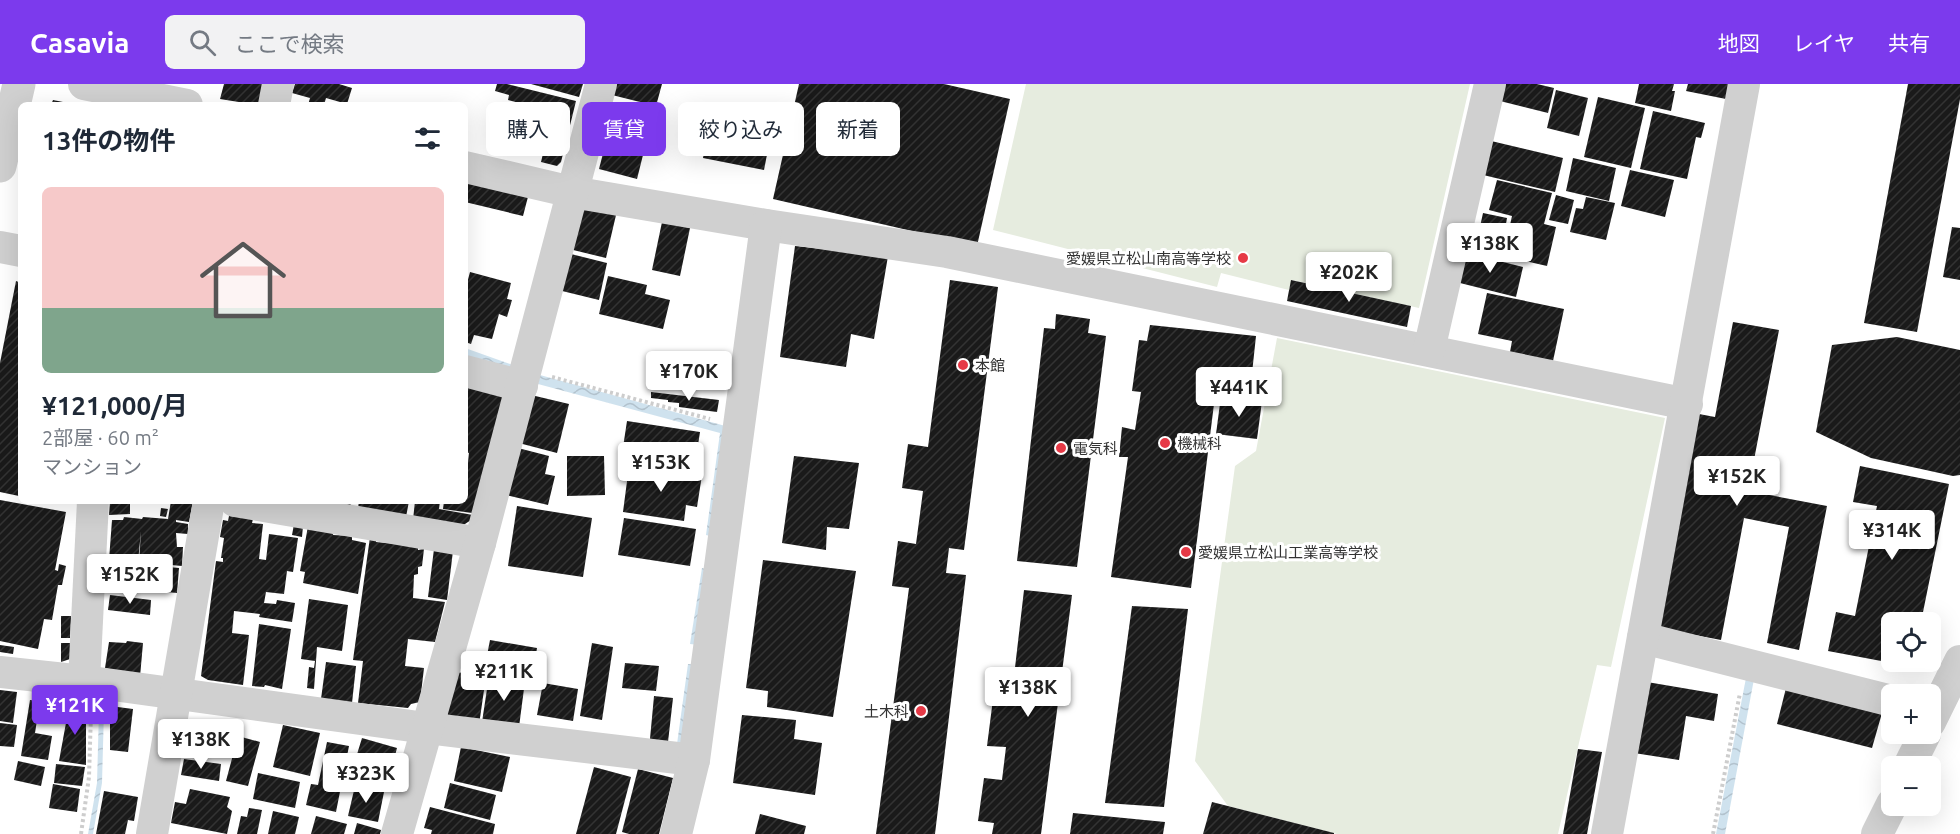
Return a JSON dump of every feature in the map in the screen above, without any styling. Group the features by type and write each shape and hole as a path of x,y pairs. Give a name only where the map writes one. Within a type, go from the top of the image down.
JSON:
{"street":[{"path":"0,166 19,84"},
{"path":"84,84 173,102"},
{"path":"275,102 278,84"},
{"path":"396,834 480,543 602,84"},
{"path":"1429,350 1490,84"},
{"path":"1607,834 1744,84"},
{"path":"468,168 572,192 766,225 947,252 1687,404"},
{"path":"676,834 694,759 766,225"},
{"path":"0,247 18,250"},
{"path":"468,371 524,378"},
{"path":"84,681 93,504"},
{"path":"152,834 208,504"},
{"path":"253,504 480,543"},
{"path":"1643,638 1881,698"},
{"path":"1941,698 1960,661"},
{"path":"0,672 84,681 426,728 694,759"},
{"path":"1877,834 1886,816"}],"path":[{"path":"524,378 740,428"},
{"path":"1713,834 1745,664"},
{"path":"81,834 88,798 91,698 84,681"}],"shaded area":[{"name":"愛媛県立松山南高等学校","path":"1026,84 1470,84 1419,308 1292,280 1289,290 1221,273 1217,287 993,230"},
{"path":"1277,338 1665,418 1611,667 1597,665 1558,834 1337,834 1228,806 1195,761 1235,466 1256,451"}],"water":[{"path":"468,349 513,365 512,373 468,357"},
{"path":"540,375 729,427 714,537 706,535 720,433 538,384"},
{"path":"702,568 710,570 699,645 690,644"},
{"path":"688,664 697,665 687,746 677,744"},
{"path":"1746,678 1754,679 1725,834 1716,834"},
{"path":"104,710 102,783 93,834 88,834 97,783 99,711"}],"building":[{"path":"224,84 263,84 259,102 220,99"},
{"path":"295,84 339,84 352,88 348,102 326,98 325,102 309,102 310,98 292,93"},
{"path":"497,84 507,84 576,101 570,125 570,102 516,102 508,100 509,95 495,91"},
{"path":"531,84 583,84 579,97"},
{"path":"615,84 662,84 657,102 640,102 612,95"},
{"path":"799,84 944,84 1010,99 977,246 773,199 783,156 804,156 804,102 795,102"},
{"path":"1500,84 1537,84 1554,88 1548,113 1496,100"},
{"path":"1639,84 1674,84 1671,111 1635,103"},
{"path":"1688,84 1729,84 1726,99 1686,91"},
{"path":"1908,84 1960,84 1960,99 1917,332 1864,323"},
{"path":"1556,90 1588,98 1579,136 1547,128"},
{"path":"1598,97 1645,108 1631,168 1584,157"},
{"path":"1653,111 1705,123 1701,138 1696,137 1687,179 1640,169"},
{"path":"1487,140 1563,158 1555,192 1479,174"},
{"path":"542,156 562,156 557,166 541,162"},
{"path":"602,156 643,156 637,179 599,169"},
{"path":"703,156 767,156 764,170 703,158"},
{"path":"1573,158 1616,168 1609,201 1566,191"},
{"path":"1630,170 1674,180 1665,217 1621,206"},
{"path":"468,178 529,193 523,216 468,203"},
{"path":"1497,180 1552,193 1544,224 1556,227 1547,266 1503,256 1512,216 1489,210"},
{"path":"1556,195 1574,200 1568,224 1549,220"},
{"path":"1586,197 1615,203 1606,240 1570,232 1576,208 1583,209"},
{"path":"589,209 616,215 606,258 569,249 581,210"},
{"path":"1483,213 1507,218 1503,241 1478,236"},
{"path":"662,222 690,228 680,276 652,270"},
{"path":"1952,227 1960,228 1960,280 1943,277"},
{"path":"795,246 888,256 874,339 851,334 846,367 780,357"},
{"path":"1463,252 1523,267 1516,297 1456,282"},
{"path":"567,253 607,263 599,300 558,290"},
{"path":"470,272 511,283 507,299 512,300 507,317 499,314 492,339 474,335 471,344 468,343"},
{"path":"608,276 647,285 645,294 670,300 663,329 599,314"},
{"path":"950,280 998,287 964,550 949,548 946,573 966,575 935,834 876,834 909,588 892,586 898,541 916,544 923,491 902,488 908,444 928,447"},
{"path":"1291,280 1411,306 1407,327 1287,301"},
{"path":"16,281 18,282 18,495 0,492 0,363"},
{"path":"1487,293 1564,309 1553,361 1510,352 1512,341 1478,334"},
{"name":"電気科","path":"1056,314 1090,319 1088,333 1106,336 1077,567 1017,561 1044,328 1055,329"},
{"path":"1733,322 1779,330 1748,491 1827,506 1799,650 1767,643 1789,527 1744,518 1721,640 1658,628 1699,414 1715,417"},
{"name":"機械科","path":"1150,325 1256,336 1250,392 1216,388 1191,588 1111,577 1128,457 1119,457 1122,427 1135,430 1141,392 1132,391 1139,340 1147,341"},
{"path":"1897,337 1960,350 1960,475 1953,476 1871,458 1816,432 1832,345"},
{"path":"468,388 500,393 504,401 472,513 443,509 444,504 468,504"},
{"path":"651,392 719,400 717,412 679,407 679,403 651,398"},
{"path":"527,394 569,404 557,453 515,442"},
{"path":"1221,396 1262,401 1257,439 1216,434"},
{"path":"627,421 700,432 695,464 622,454"},
{"path":"518,448 549,456 545,474 555,476 548,505 506,495"},
{"path":"567,456 604,456 605,495 567,496"},
{"path":"794,456 859,463 849,529 827,527 826,550 782,543"},
{"path":"629,466 656,470 654,481 664,483 666,470 702,475 697,507 686,505 684,521 623,512"},
{"path":"1860,466 1949,484 1923,612 1881,612 1881,661 1828,651 1836,612 1855,616 1877,506 1853,502"},
{"path":"0,500 66,512 55,570 58,571 59,564 66,566 62,585 58,585 52,620 44,619 38,649 0,641"},
{"path":"110,504 130,504 130,514 109,515"},
{"path":"170,504 192,504 189,522 176,520 176,522 188,524 188,534 176,533 177,547 183,547 182,566 139,562 141,531 138,562 109,560 112,520 123,520 124,517 168,519"},
{"path":"333,504 351,504 350,508"},
{"path":"359,504 408,504 406,517 358,508"},
{"path":"415,504 440,504 439,509 473,515 471,520 459,528 413,520"},
{"path":"517,506 592,518 583,577 508,566"},
{"path":"161,508 168,509 166,517 160,516"},
{"path":"229,516 253,519 252,523 263,524 259,559 266,560 269,534 298,538 293,572 287,571 284,594 266,592 264,603 276,604 277,600 295,603 292,622 259,617 260,614 234,611 232,633 249,635 243,685 208,680 201,676 216,561 223,562 221,558 224,538 220,537 223,520 228,521"},
{"path":"624,518 696,529 690,566 618,555"},
{"path":"294,524 303,526 302,537 292,535"},
{"path":"308,526 334,530 333,535 352,536 352,540 366,543 358,594 303,583 305,572 300,571"},
{"path":"370,537 376,537 376,542 418,546 418,550 424,549 422,566 418,567 418,574 414,575 413,598 445,602 435,642 408,639 405,666 424,668 420,702 411,704 408,708 358,703 363,661 353,660"},
{"path":"434,549 453,551 447,600 428,597"},
{"path":"763,560 856,571 833,717 767,707 768,691 746,688"},
{"path":"110,562 143,565 140,590 108,586"},
{"path":"148,565 179,568 177,593 145,590"},
{"path":"1024,590 1072,595 1041,834 992,834 994,823 978,821 984,778 1002,780 1006,747 987,746 993,699 1011,702"},
{"path":"110,595 151,600 150,615 108,610"},
{"path":"309,599 348,605 342,651 317,647 314,689 307,688 309,667 314,668 315,661 301,659"},
{"path":"1132,606 1188,609 1164,807 1105,803"},
{"path":"61,616 71,616 70,638 61,638"},
{"path":"259,624 291,629 282,689 265,685 264,687 252,686"},
{"path":"490,640 537,648 532,679 484,671"},
{"path":"127,641 143,643 140,677 105,668 109,642 126,643"},
{"path":"61,643 71,643 70,659 61,662"},
{"path":"592,643 613,647 602,720 580,716"},
{"path":"0,645 14,647 13,654 0,652"},
{"path":"326,662 356,666 352,703 321,699"},
{"path":"625,663 659,666 656,691 622,688"},
{"path":"448,671 486,676 479,725 452,721 443,708"},
{"path":"489,676 525,681 519,727 482,722"},
{"path":"1647,682 1718,694 1714,721 1686,716 1679,760 1634,753"},
{"path":"543,683 578,689 573,721 537,715"},
{"path":"1786,688 1881,713 1872,748 1777,724"},
{"path":"0,690 17,692 13,723 0,721"},
{"path":"654,696 673,698 668,742 650,739"},
{"path":"30,700 40,701 35,733 52,736 48,760 21,756"},
{"path":"70,701 86,705 86,765 59,761"},
{"path":"110,706 133,709 128,752 110,750"},
{"path":"742,715 796,720 794,739 822,743 815,795 733,783"},
{"path":"0,723 17,725 14,747 0,746"},
{"path":"189,724 227,729 224,753 186,747"},
{"path":"283,725 320,733 310,776 273,767"},
{"path":"238,736 260,742 248,786 226,781"},
{"path":"362,738 397,748 388,782 365,775 367,768 354,764"},
{"path":"327,742 349,746 336,812 306,805 311,784 318,785"},
{"path":"461,747 510,757 502,792 454,781"},
{"path":"1578,749 1602,752 1587,834 1563,834"},
{"path":"184,759 221,764 219,781 181,775"},
{"path":"18,761 45,767 41,786 14,780"},
{"path":"56,764 85,767 82,786 54,783"},
{"path":"594,767 631,777 616,834 576,834"},
{"path":"638,769 673,778 659,834 622,832"},
{"path":"258,773 300,782 295,808 253,799"},
{"path":"450,783 496,795 490,820 444,808"},
{"path":"53,784 80,789 77,812 49,808"},
{"path":"355,786 384,792 378,822 348,816"},
{"path":"190,789 230,797 227,807 232,811 227,834 171,823 175,802 186,804"},
{"path":"104,791 138,797 134,821 128,820 125,834 96,834"},
{"path":"1212,802 1334,833 1334,834 1203,834"},
{"path":"430,807 495,824 493,834 431,834 432,830 424,828"},
{"path":"249,808 262,810 257,834 237,834 241,816 247,817"},
{"path":"273,811 299,817 295,834 268,834"},
{"path":"1073,813 1165,822 1163,834 1070,834"},
{"path":"760,814 806,826 804,834 755,834"},
{"path":"316,816 347,824 344,834 311,834"},
{"path":"357,823 381,830 380,834 354,834"}],"place":[{"name":"愛媛県立松山南高等学校","path":"1243,258"},
{"name":"本館","path":"963,365"},
{"name":"機械科","path":"1165,443"},
{"name":"電気科","path":"1061,448"},
{"name":"愛媛県立松山工業高等学校","path":"1186,552"},
{"name":"土木科","path":"921,711"}]}
